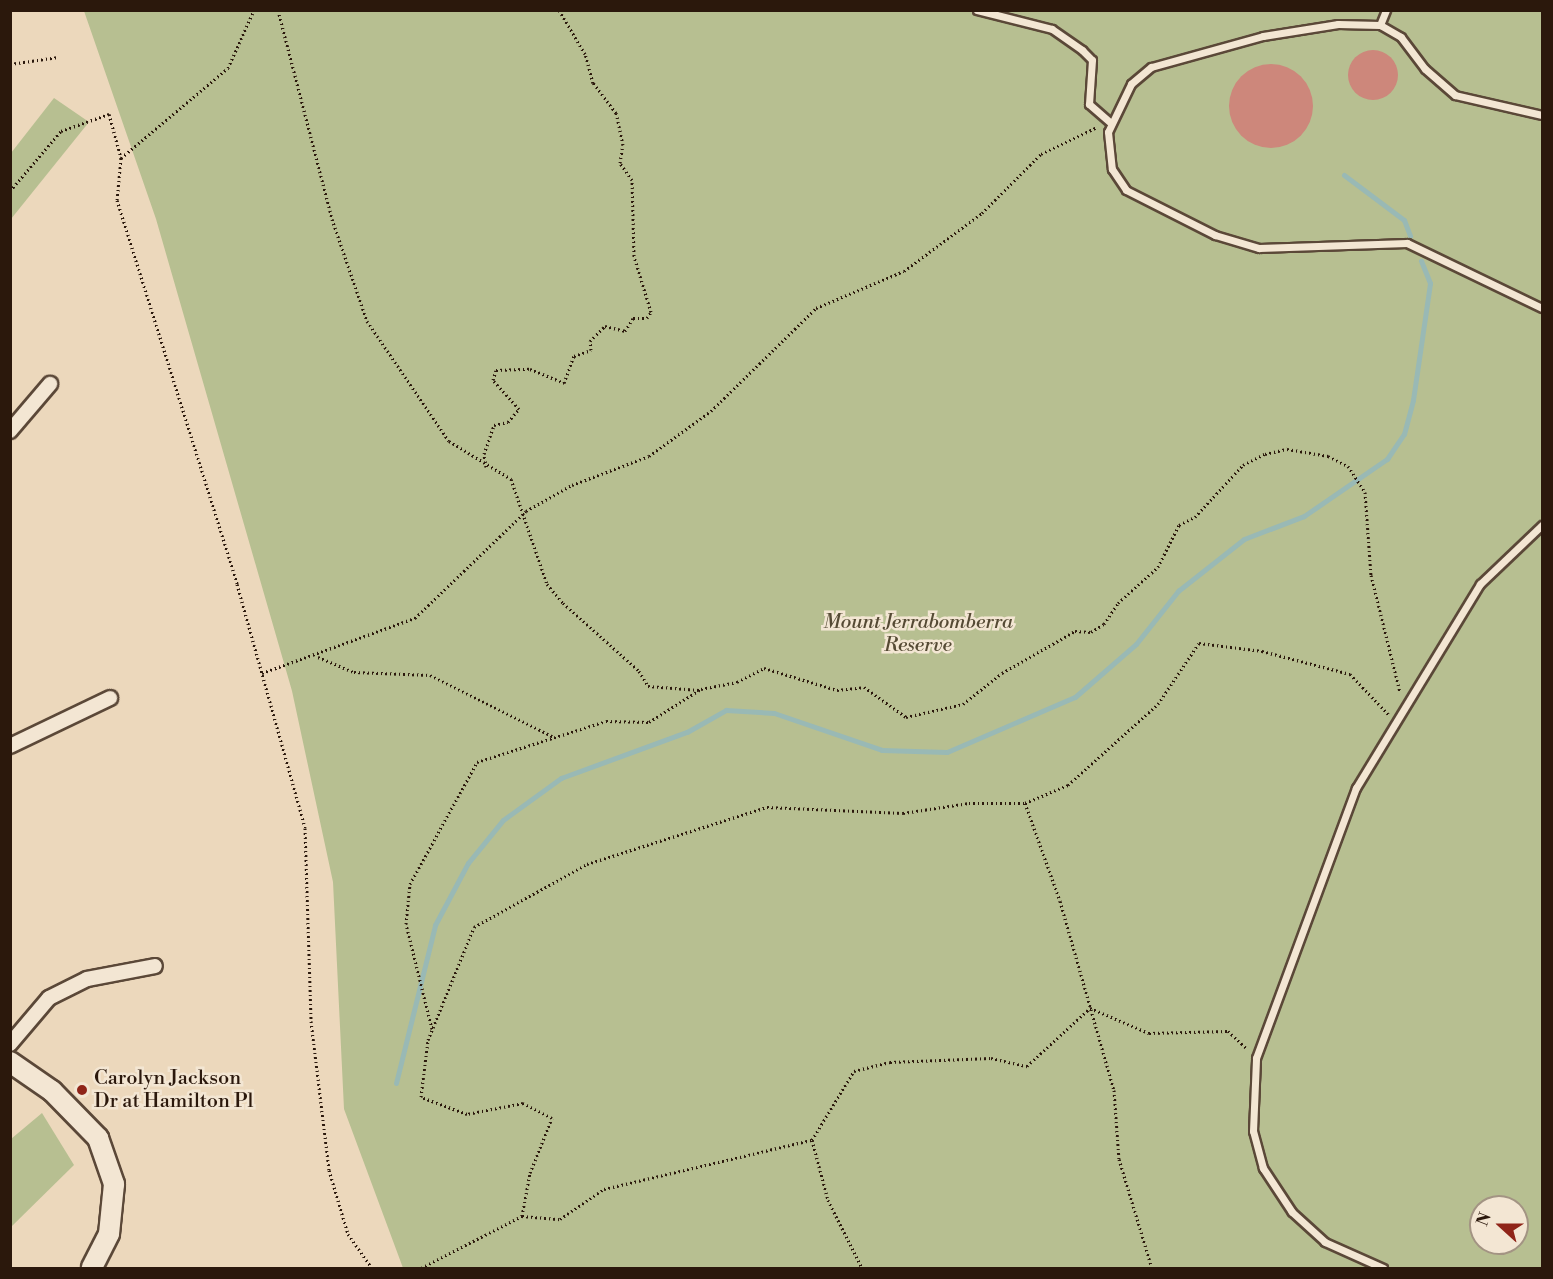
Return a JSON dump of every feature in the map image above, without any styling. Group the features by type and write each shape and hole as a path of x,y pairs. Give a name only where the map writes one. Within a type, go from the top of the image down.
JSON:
{"street":[{"path":"10,431 50,384"},
{"path":"10,746 110,698"},
{"path":"10,1044 49,998 87,979 155,966"},
{"path":"10,1062 52,1091 98,1138 114,1184 109,1234 92,1269"}],"lane":[{"path":"977,10 1052,29 1082,50 1092,60 1089,104 1110,122"},
{"path":"1380,26 1386,10"},
{"path":"1542,115 1450,92 1401,37 1380,26 1310,27 1151,67 1131,84 1110,122 1112,169 1126,190 1215,235 1258,248 1407,243 1542,308"},
{"path":"1383,1269 1325,1242 1292,1212 1267,1176 1253,1131 1256,1058 1340,829 1393,720 1480,584 1542,525"}],"path":[{"path":"121,158 228,68 254,10"},
{"path":"278,10 333,219 367,321 449,441 486,466 511,479 526,511 548,585 598,639 639,670 648,686 701,689"},
{"path":"486,466 484,454 494,425 508,422 519,409 493,380 496,370 530,369 564,383 574,356 591,350 590,341 605,326 625,331 633,318 647,318 651,312 634,256 632,180 620,163 623,145 616,113 593,83 585,54 559,10"},
{"path":"10,64 58,57"},
{"path":"10,191 61,131 109,114 121,158 117,200 262,673 305,828 310,1021 328,1170 348,1234 372,1269"},
{"path":"262,673 316,657 415,618 526,511 572,485 649,456 711,411 816,308 904,271 982,213 1041,154 1110,122"},
{"path":"432,1029 406,924 410,884 477,762 606,722 650,722 701,689 771,668 837,690 864,687 906,717 963,704 1002,673 1075,631 1104,624 1118,603 1158,567 1179,525 1195,517 1243,465 1287,449 1328,456 1348,466 1365,492 1371,574 1400,680 1399,710"},
{"path":"522,1216 552,1118 523,1103 467,1114 421,1097 432,1029 474,927 538,896 587,864 767,807 903,813 969,802 1025,803 1068,785 1158,704 1199,643 1262,651 1350,674 1393,720"},
{"path":"316,657 354,672 430,675 556,738"},
{"path":"1025,803 1114,1090 1119,1159 1152,1269"},
{"path":"1090,1008 1149,1033 1228,1030 1256,1058"},
{"path":"421,1269 522,1216 560,1219 604,1190 812,1140 854,1071 890,1062 991,1058 1027,1066 1090,1008"},
{"path":"812,1140 828,1200 862,1269"}],"green space":[{"name":"Mount Jerrabomberra Reserve","path":"84,11 1542,11 1542,1268 403,1268 344,1109 333,882 292,691 156,219"},
{"path":"54,98 89,122 11,219 11,153"},
{"path":"42,1113 74,1165 11,1227 11,1139"}],"building":[{"path":"1373,50 1382,52 1393,61 1398,75 1396,84 1387,95 1373,100 1364,98 1353,89 1348,75 1350,66 1359,55"},
{"path":"1263,64 1279,64 1295,71 1306,82 1313,98 1310,122 1301,136 1279,148 1263,148 1247,141 1236,130 1229,114 1229,98 1236,82 1247,71"}],"waterway":[{"path":"1344,175 1404,220 1410,236"},
{"path":"396,1083 435,925 468,863 503,820 561,778 687,732 726,710 774,713 882,750 947,752 1075,697 1136,644 1178,591 1244,539 1304,516 1387,459 1404,434 1413,400 1430,283 1421,261"}],"place":[{"name":"Carolyn Jackson Dr at Hamilton Pl","path":"82,1090"}]}
